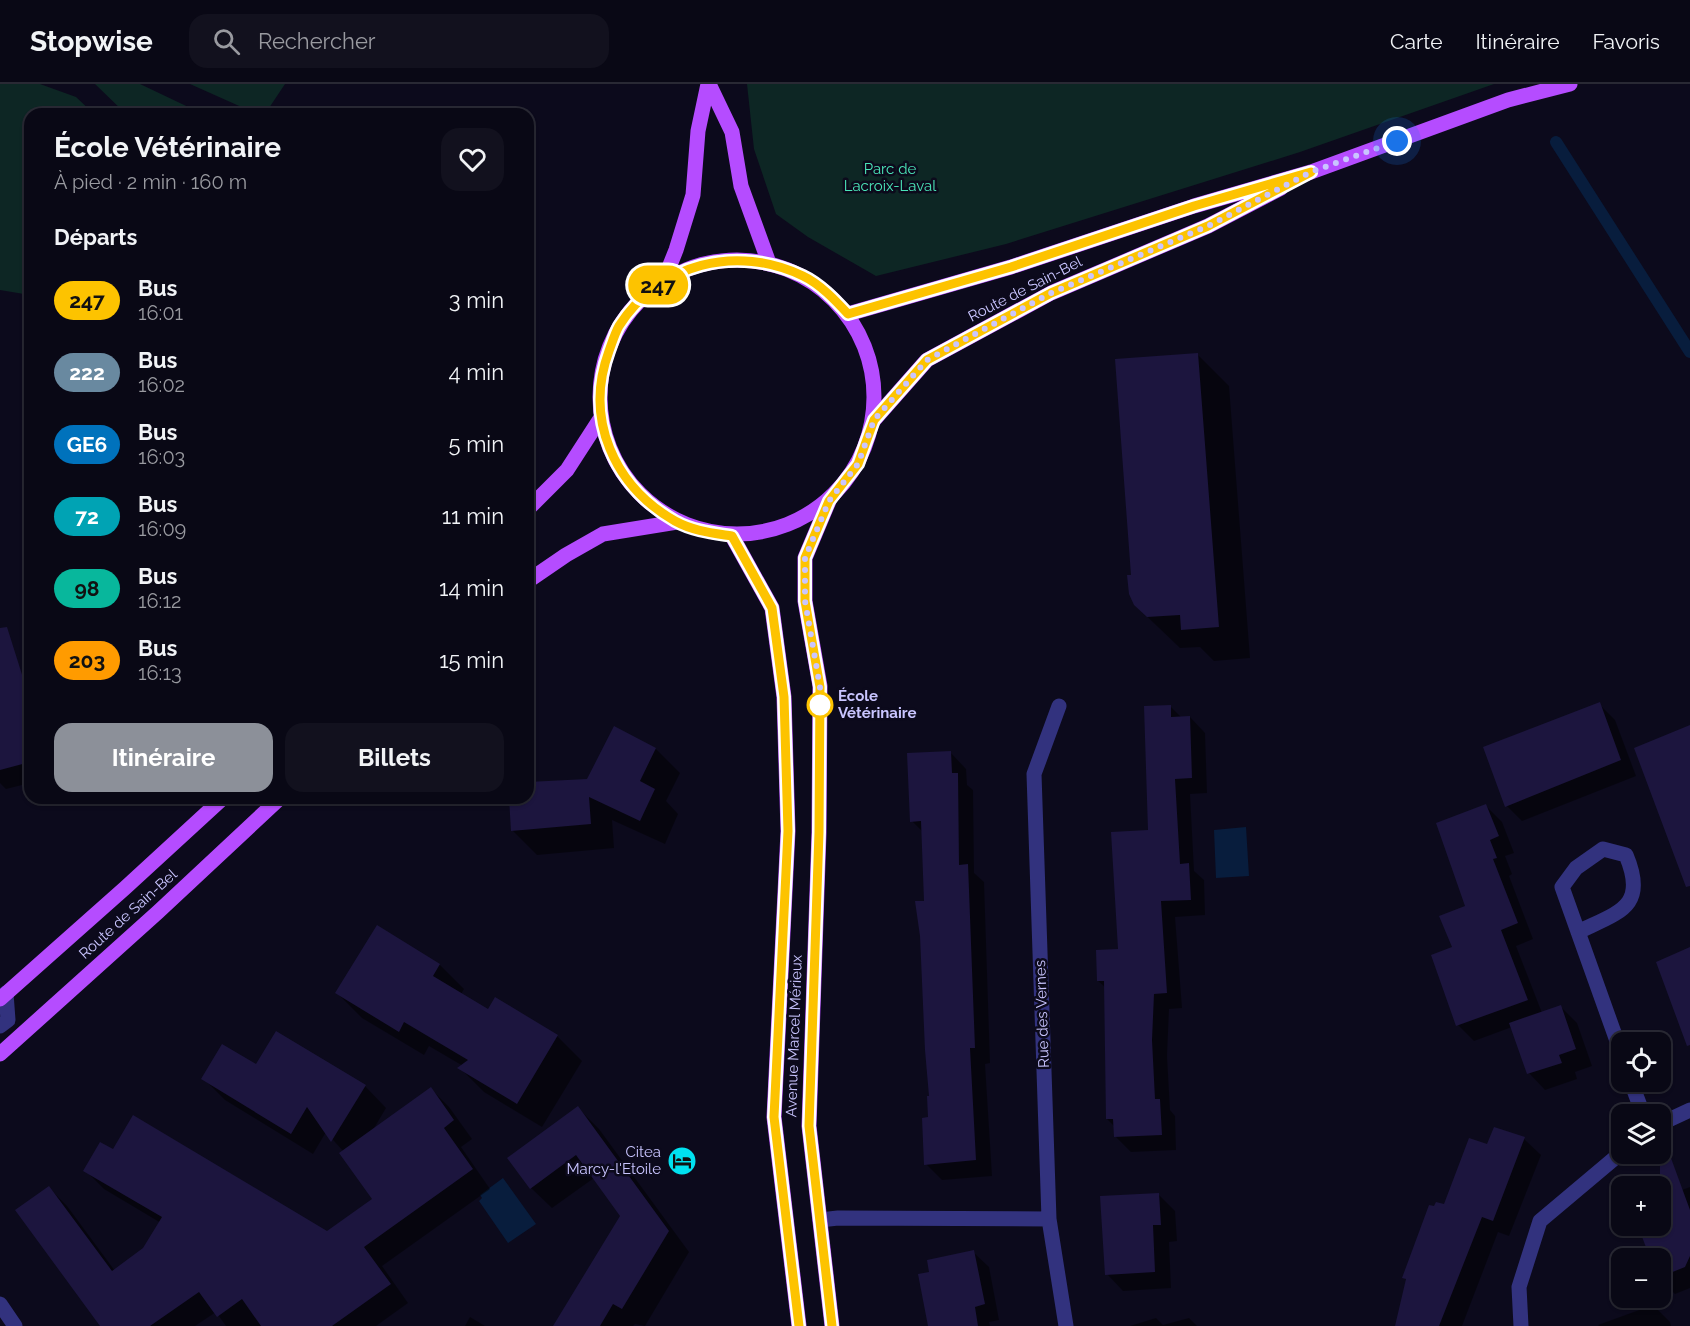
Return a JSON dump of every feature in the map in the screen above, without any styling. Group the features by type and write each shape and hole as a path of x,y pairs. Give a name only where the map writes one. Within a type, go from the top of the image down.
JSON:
{"main road":[{"path":"709,84 732,132 741,186 769,263"},
{"path":"664,280 693,195 698,131 709,84"},
{"name":"Route de Sain-Bel","path":"848,314 1011,267 1194,206 1311,172 1508,100 1570,84"},
{"name":"Route de Sain-Bel","path":"874,420 927,360 1051,293 1208,226 1311,172"},
{"path":"733,259 769,263 804,276 834,298 848,314 866,346 875,383 874,420 858,464 829,501 800,521 767,532 732,536 704,532 677,522 640,496 614,461 600,419 602,371 618,327 639,301 664,280 697,265 733,259"},
{"path":"534,503 567,470 600,419"},
{"name":"Avenue Marcel Mérieux","path":"829,501 805,558 805,601 820,687 819,832 809,1126 832,1326"},
{"path":"534,577 603,534 677,522"},
{"name":"Avenue Marcel Mérieux","path":"732,536 772,608 784,697 788,831 774,1117 799,1326"},
{"name":"Route de Sain-Bel","path":"3,996 126,888 217,804"},
{"name":"Route de Sain-Bel","path":"0,1054 274,804"}],"street":[{"name":"Rue des Vernes","path":"1059,706 1034,774 1049,1219 1066,1326"},
{"path":"1578,932 1622,910 1634,894 1635,874 1626,855 1603,849 1576,868 1562,887 1578,932 1614,1032"},
{"path":"0,1026 8,1020 3,996"},
{"path":"1671,1119 1690,1110"},
{"path":"1521,1326 1519,1287 1540,1221 1611,1161"},
{"path":"820,1220 838,1218 1049,1219"},
{"path":"0,1304 15,1326"}],"green space":[{"path":"0,84 40,84 76,97 88,108 24,108 24,294 0,290"},
{"path":"95,84 140,84 190,108 120,108"},
{"path":"190,84 285,84 269,108 244,108"},
{"name":"Parc de Lacroix-Laval","path":"747,84 1494,84 1300,152 1006,244 876,276 808,237 776,214 754,149"}],"water":[{"path":"1246,827 1249,876 1216,878 1214,830"},
{"path":"503,1178 536,1224 508,1243 479,1201 482,1198 480,1195"}],"building":[{"path":"1198,353 1219,627 1181,630 1180,615 1147,617 1134,605 1129,594 1127,575 1131,575 1115,359"},
{"path":"7,627 24,681 24,764 0,770 0,628"},
{"path":"1600,702 1621,760 1505,807 1483,747"},
{"path":"1171,705 1171,717 1190,716 1192,778 1175,779 1180,864 1189,863 1191,900 1161,901 1167,993 1154,994 1152,1040 1155,1099 1160,1099 1162,1135 1114,1137 1113,1119 1106,1119 1104,981 1097,981 1096,950 1118,949 1111,832 1148,830 1144,706"},
{"path":"1690,725 1690,886 1686,887 1634,748"},
{"path":"614,726 656,748 640,781 655,789 640,821 589,797 591,824 511,831 509,804 534,804 534,782 587,779"},
{"path":"951,751 952,773 958,773 959,865 968,864 975,1048 970,1048 976,1160 924,1165 922,1118 928,1117 927,1096 929,1096 920,936 915,901 924,901 921,821 910,822 907,753"},
{"path":"1486,804 1499,836 1490,840 1497,858 1493,859 1518,923 1501,930 1528,1000 1456,1026 1431,955 1452,947 1439,916 1465,906 1436,823"},
{"path":"377,925 440,964 433,976 488,1009 495,997 558,1035 517,1104 457,1068 468,1060 404,1022 399,1032 335,993"},
{"path":"1690,947 1690,1045 1687,1046 1656,962"},
{"path":"1561,1005 1576,1049 1559,1055 1562,1063 1527,1074 1509,1023"},
{"path":"276,1031 366,1085 331,1142 307,1107 291,1134 201,1079 222,1044 256,1064"},
{"path":"431,1087 454,1120 444,1128 473,1169 364,1247 391,1284 332,1326 261,1326 242,1299 217,1317 199,1292 150,1326 100,1326 15,1210 49,1186 112,1271 143,1248 162,1217 83,1171 100,1142 113,1149 133,1115 327,1231 372,1199 339,1153"},
{"path":"578,1106 669,1231 622,1309 613,1304 600,1326 553,1326 620,1216 576,1155 530,1189 507,1158"},
{"path":"1494,1127 1525,1137 1493,1221 1482,1217 1439,1326 1395,1326 1406,1279 1402,1278 1429,1205 1434,1206 1436,1202 1444,1204 1469,1138 1487,1144"},
{"path":"1671,1158 1690,1210 1690,1256 1685,1267 1671,1273 1671,1248 1646,1248 1642,1236 1671,1236 1671,1176 1660,1176 1660,1164 1671,1164"},
{"path":"1159,1193 1161,1225 1153,1225 1155,1272 1105,1275 1100,1196"},
{"path":"974,1250 985,1304 975,1307 978,1326 928,1326 918,1274 929,1272 927,1260"}],"waterway":[{"path":"1556,142 1690,352"}],"bus line":[{"name":"247","path":"799,1326 774,1117 788,831 784,697 772,608 732,536 704,532 677,522 640,496 614,461 600,419 602,371 618,327 639,301 664,280 697,265 733,259 769,263 804,276 834,298 848,314 1011,267 1194,206 1311,172 1208,226 1051,293 927,360 874,420 858,464 829,501 805,558 805,601 820,687 819,832 809,1126 832,1326"}],"place":[{"name":"École Vétérinaire","path":"820,705"},
{"name":"Citea Marcy-l'Etoile","path":"682,1161"}],"route":[{"path":"820,705 820,707 820,687 805,601 805,558 829,501 858,464 874,420 927,360 1070,284 1208,226 1311,172 1397,141"}]}
